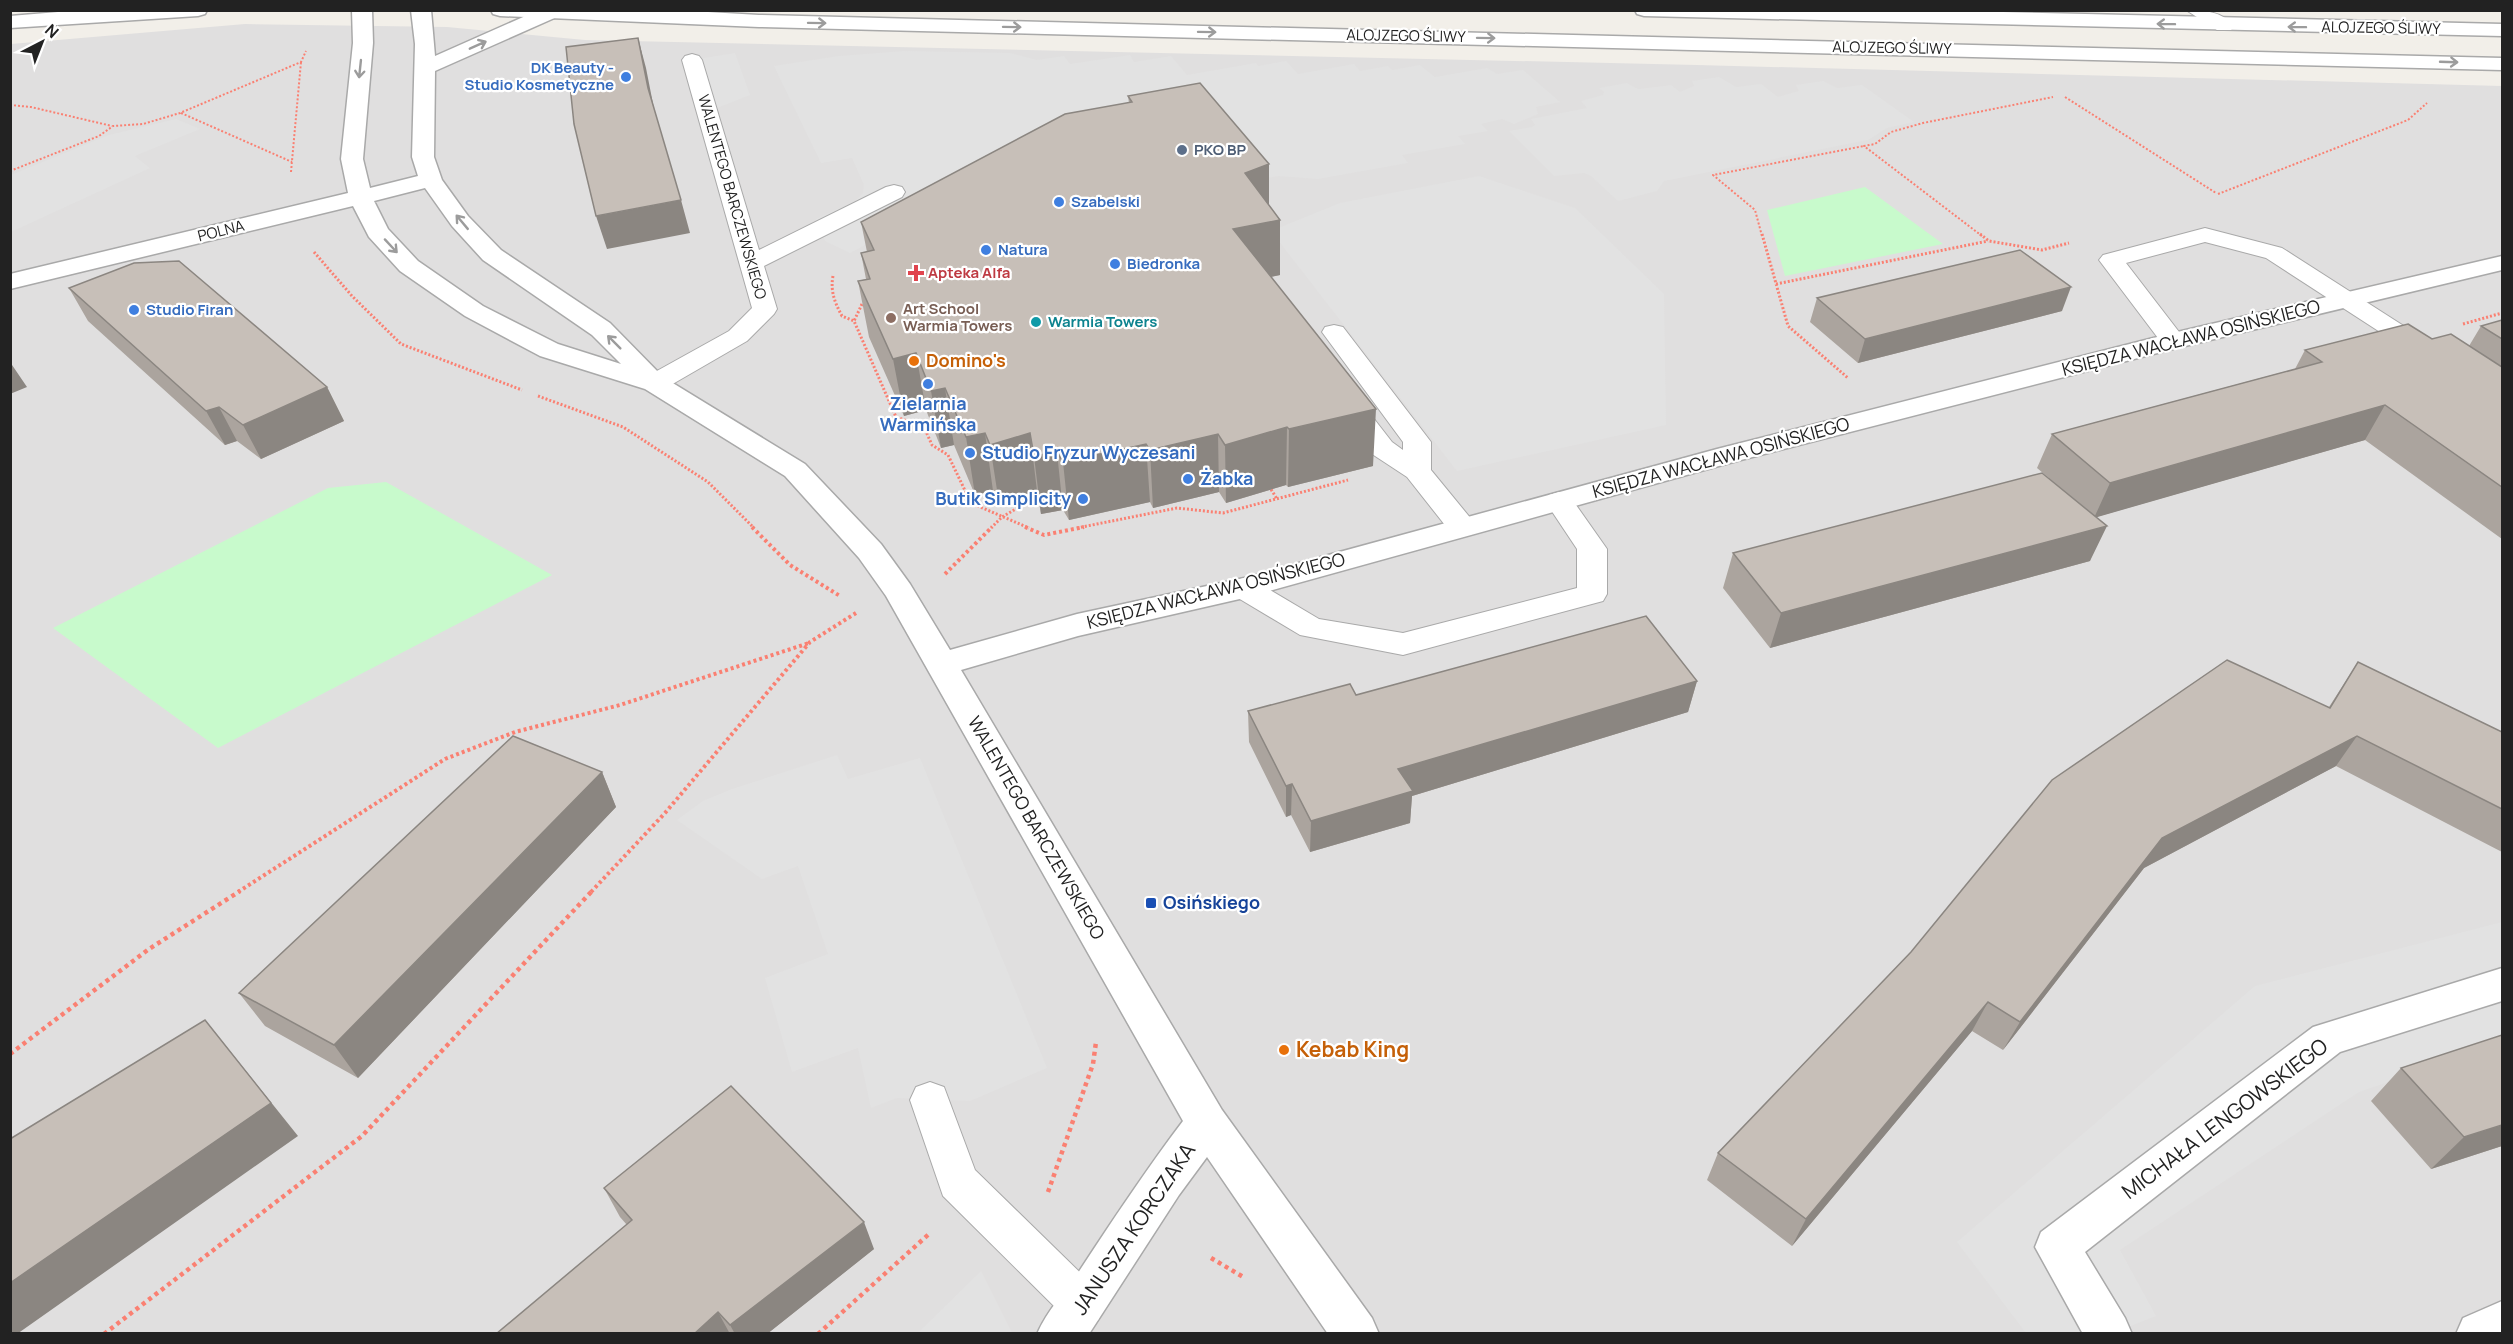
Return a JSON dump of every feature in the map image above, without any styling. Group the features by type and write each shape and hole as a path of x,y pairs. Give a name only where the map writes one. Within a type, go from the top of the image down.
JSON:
{"street":[{"path":"10,22 198,10"},
{"name":"WALENTEGO BARCZEWSKIEGO","path":"362,10 363,43 352,159 360,197 378,232 409,266 474,311 549,350 655,383 795,470 870,551 899,591 1207,1123 1356,1334"},
{"name":"WALENTEGO BARCZEWSKIEGO","path":"421,10 425,68 423,158 431,180 460,221 492,255 601,329 655,383"},
{"name":"ALOJZEGO ŚLIWY","path":"500,10 759,21 2502,64"},
{"name":"ALOJZEGO ŚLIWY","path":"1644,10 2224,26 2502,30"},
{"path":"425,68 552,12"},
{"name":"ALOJZEGO ŚLIWY","path":"2224,26 2313,58"},
{"name":"POLNA","path":"10,282 431,180"},
{"name":"KSIĘDZA WACŁAWA OSIŃSKIEGO","path":"942,664 1077,625 1244,588 1728,455 2173,341 2502,263"},
{"name":"MICHAŁA LENGOWSKIEGO","path":"2109,1334 2057,1247 2327,1039 2502,985"},
{"name":"JANUSZA KORCZAKA","path":"1072,1319 1164,1181 1207,1123"},
{"path":"2479,1334 2502,1324"}],"lane":[{"path":"2194,10 2224,26"},
{"name":"WALENTEGO BARCZEWSKIEGO","path":"655,383 738,336 765,309 692,60"},
{"path":"752,263 894,192"},
{"path":"2173,341 2111,260 2205,235 2274,253 2446,364"},
{"path":"1334,332 1417,442 1417,471"},
{"path":"1335,386 1382,448 1417,471 1462,527"},
{"path":"1244,588 1311,628 1403,644 1592,594 1592,549 1559,501"},
{"path":"930,1100 958,1182 1072,1319"}],"path":[{"path":"289,181 301,62 306,51"},
{"path":"10,105 31,107 113,126 143,124 180,113 301,62"},
{"path":"1849,379 1788,326 1755,210 1713,175 1875,144 1891,132 1923,123 2063,95 2228,201"},
{"path":"2218,194 2408,120 2433,99"},
{"path":"180,113 292,162"},
{"path":"10,171 99,136 113,126"},
{"path":"1864,146 1989,240"},
{"path":"1776,284 1989,240 2042,250 2072,242"},
{"path":"309,246 352,296 401,344 623,427 708,482 789,565 846,600"},
{"path":"833,276 830,287 836,304 842,316 854,321 896,417 924,428 932,445 948,454 971,503 1044,535 1177,508 1223,513 1371,474 1417,471"},
{"path":"854,321 862,304"},
{"path":"2453,326 2502,313"},
{"path":"874,366 883,361"},
{"path":"1268,485 1277,499"},
{"path":"942,578 1002,517 1021,506"},
{"path":"10,1054 149,949 445,759 515,732 620,705 810,642 859,611 856,605"},
{"path":"104,1334 362,1136 665,813 810,642"},
{"path":"1046,1198 1093,1064 1096,1038"},
{"path":"818,1334 930,1234 939,1241"}],"shaded area":[{"path":"245,24 447,27 585,40 2502,86 2502,1333 11,1334 11,44"},
{"path":"904,51 1010,53 1037,60 1064,56 1070,64 1130,55 1134,62 1171,56 1187,75 1256,63 1258,66 1286,61 1298,74 1354,64 1360,71 1388,66 1392,70 1420,65 1435,77 1487,68 1497,74 1523,70 1560,102 1536,107 1538,114 1514,124 1502,119 1481,124 1488,131 1458,136 1465,144 1402,155 1408,163 1318,179 1278,176 1249,181 957,172 940,180 966,191 850,253 825,241 816,219 855,201 863,193 864,185 852,158 821,163 774,66 839,56"},
{"path":"735,53 750,95 707,112 692,60"},
{"path":"1719,77 1736,87 1761,84 1778,97 1799,91 1796,85 1823,81 1837,88 1862,85 1914,122 1887,128 1868,140 1664,181 1657,191 1618,201 1591,176 1584,173 1554,176 1509,131 1532,127 1535,125 1531,119 1587,108 1581,101 1603,95 1604,92 1599,88 1627,83 1638,89 1671,85 1680,92 1694,86 1692,81"},
{"path":"176,119 200,129 135,156 150,168 11,232 11,175 109,135"},
{"path":"1479,176 1575,208 1664,294 1666,425 1457,471 1271,231 1340,203"},
{"path":"837,755 848,779 920,758 1047,1068 970,1101 897,1098 871,1108 858,1048 792,1072 765,978 828,954 798,866 762,879 677,820 703,801 732,789"},
{"path":"2502,922 2502,1043 2359,1092 2120,1250 2156,1316 2113,1333 2026,1333 1957,1242 2255,986"},
{"path":"981,1271 1012,1333 918,1333"}],"green space":[{"path":"1865,187 1943,244 1785,276 1767,210"},
{"path":"386,482 552,575 218,748 53,628 328,488"}],"building":[{"path":"638,38 648,88 681,200 596,216 574,124 566,47"},
{"name":"Warmia Towers","path":"1200,83 1269,164 1245,173 1280,220 1233,229 1376,409 1289,429 1287,427 1225,445 1218,434 1150,450 1146,444 1063,462 1057,452 1034,456 1030,433 990,445 985,433 966,437 945,388 931,391 916,353 893,359 858,281 870,279 861,253 874,250 861,222 1065,114 1132,102 1128,96"},
{"path":"2020,250 2071,287 1865,339 1817,298"},
{"path":"179,261 327,387 243,425 219,407 206,411 69,288 134,263"},
{"path":"2502,320 2502,339 2481,326"},
{"path":"2408,324 2432,339 2451,334 2502,367 2502,487 2385,405 2110,483 2052,434 2322,362 2305,350"},
{"path":"2042,473 2107,526 1781,613 1733,553"},
{"path":"1646,616 1697,681 1398,769 1413,791 1311,821 1292,784 1286,786 1248,711 1350,684 1356,695"},
{"path":"2227,660 2330,708 2358,662 2502,732 2502,809 2357,736 2162,838 2020,1022 1988,1002 1806,1219 1718,1153 1911,952 2052,780"},
{"path":"513,736 602,772 334,1045 239,993"},
{"path":"205,1020 271,1103 10,1283 10,1139"},
{"path":"2502,1035 2502,1125 2464,1137 2401,1068"},
{"path":"731,1086 864,1222 730,1325 718,1312 694,1334 496,1334 632,1220 604,1188"}],"place":[{"name":"DK Beauty - Studio Kosmetyczne","path":"626,77"},
{"name":"PKO BP","path":"1182,150"},
{"name":"Szabelski","path":"1059,202"},
{"name":"Natura","path":"986,250"},
{"name":"Biedronka","path":"1115,264"},
{"name":"Apteka Alfa","path":"916,273"},
{"name":"Studio Firan","path":"134,310"},
{"name":"Art School Warmia Towers","path":"891,318"},
{"name":"Warmia Towers","path":"1036,322"},
{"name":"Domino's","path":"914,361"},
{"name":"Zielarnia Warmińska","path":"928,384"},
{"name":"Studio Fryzur Wyczesani","path":"970,453"},
{"name":"Żabka","path":"1188,479"},
{"name":"Butik Simplicity","path":"1083,499"},
{"name":"Osińskiego","path":"1151,903"},
{"name":"Kebab King","path":"1284,1050"}]}
